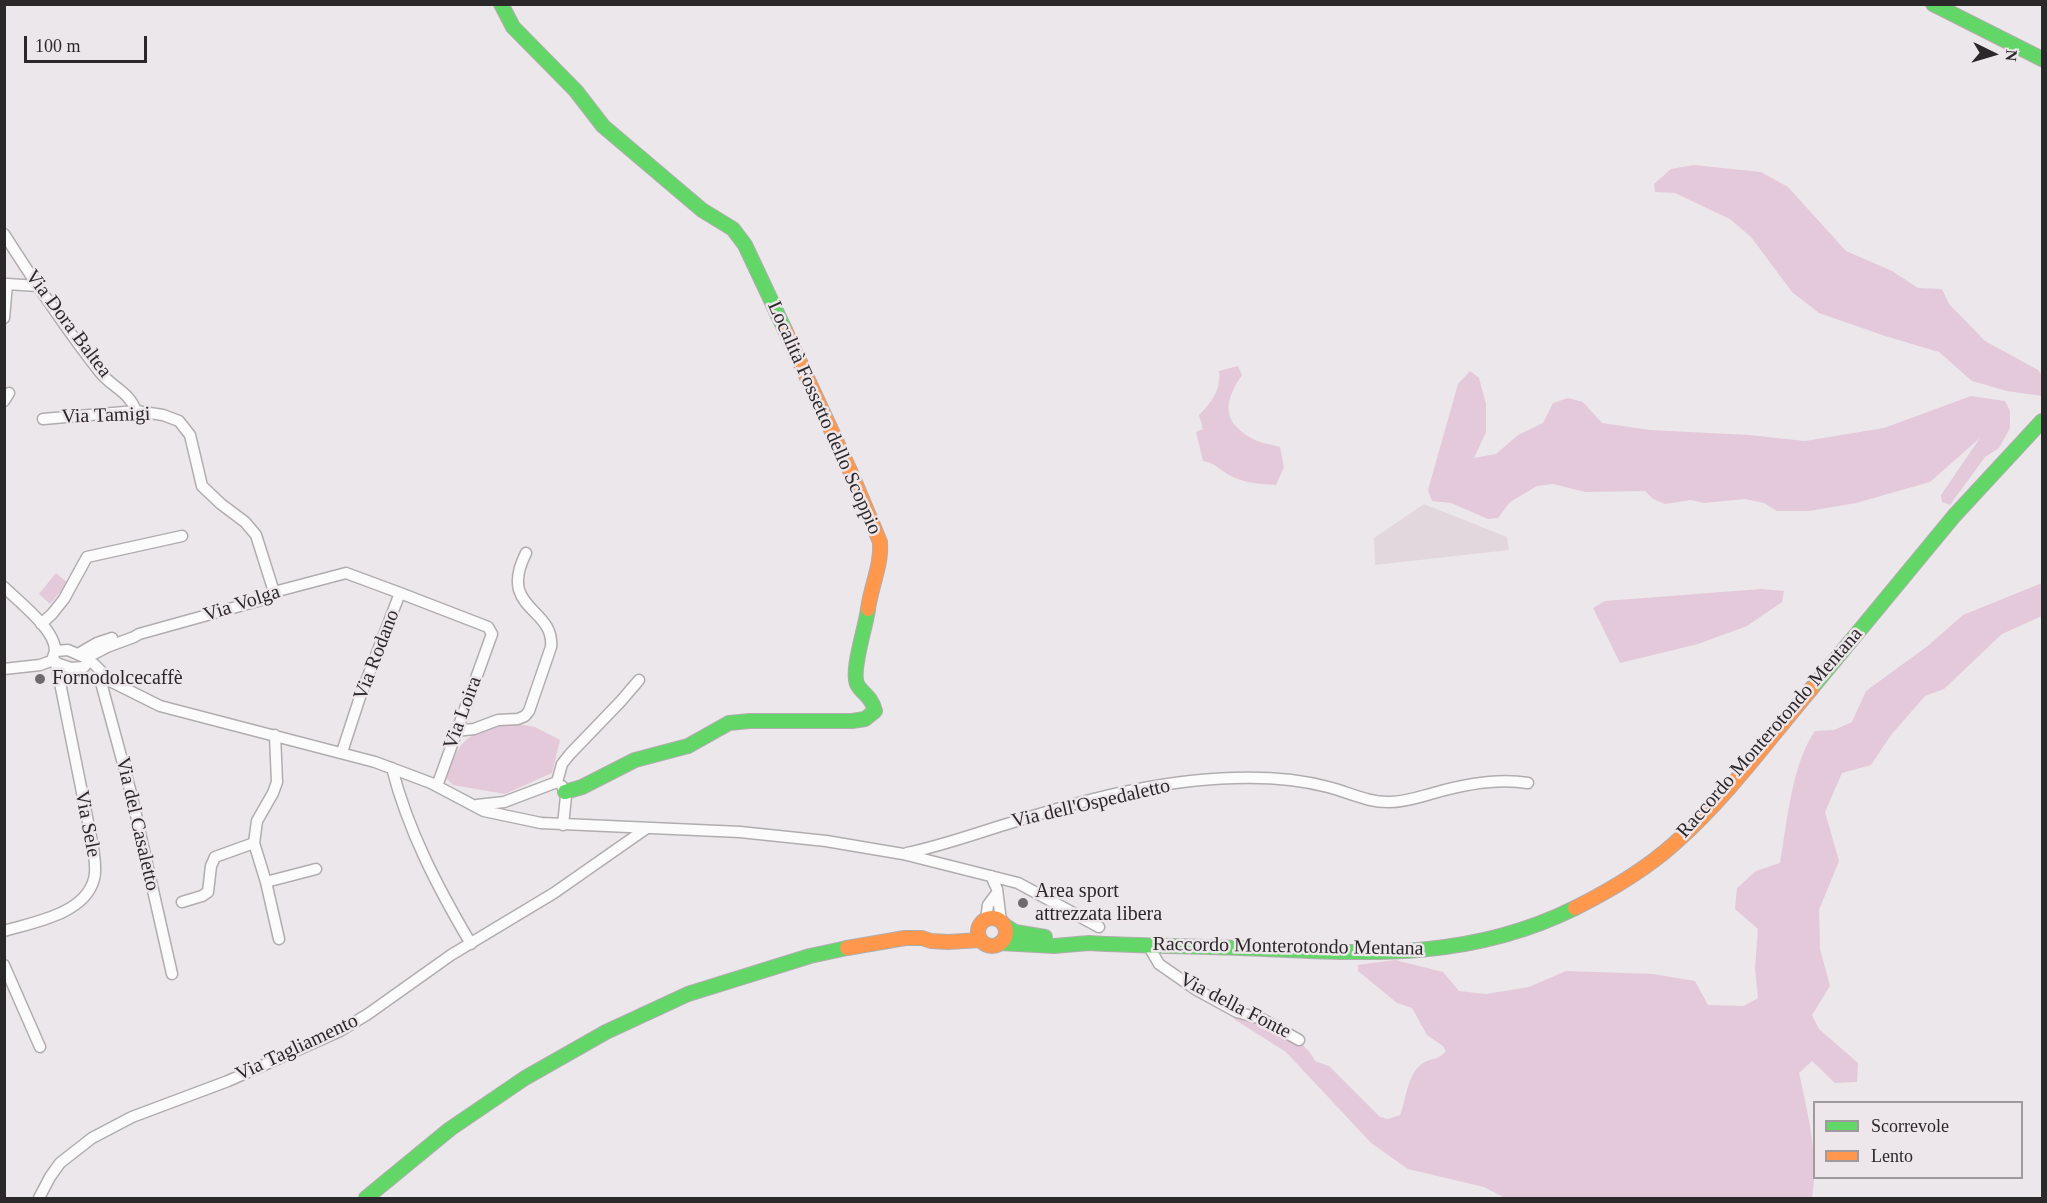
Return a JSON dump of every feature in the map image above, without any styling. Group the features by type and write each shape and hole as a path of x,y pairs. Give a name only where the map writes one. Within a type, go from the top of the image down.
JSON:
{"main road":[{"name":"Località Fossetto dello Scoppio","path":"501,4 513,27 576,92 603,126 702,210 733,229 741,239 760,275 852,475 881,545 880,559 870,595 866,630 855,665 855,679 858,687 874,703 875,711 871,717 843,722 750,720 729,723 688,746 635,760 582,787 561,787"},
{"path":"1933,4 2043,59"},
{"name":"Raccordo Monterotondo Mentana","path":"1000,943 1061,946 1089,943 1332,952 1436,950 1494,938 1562,913 1613,888 1669,848 1703,815 1963,506 1996,468 2043,421"},
{"path":"366,1198 450,1129 525,1078 606,1032 688,994 810,956 872,942 964,932 993,918 1016,933 1089,943"},
{"path":"980,940 978,931 983,921"},
{"path":"922,938 948,942 980,940 987,945 1000,943 1006,933 1002,923"}],"street":[{"name":"Via Dora Baltea","path":"4,234 99,372 127,394 136,411"},
{"path":"5,317 7,284 38,286"},
{"name":"Via Tamigi","path":"44,419 136,411 168,416 179,421 185,427 193,445 202,486 254,532 274,592"},
{"path":"40,624 64,599 87,557 182,536"},
{"path":"456,731 474,729 498,720 518,719 529,711 551,647 552,634 528,607 517,586 520,565 525,553"},
{"name":"Via Volga","path":"83,660 107,646 139,634 265,599 274,592 346,573 400,593"},
{"name":"Via Sele","path":"4,587 53,639 93,847 94,877 86,894 73,906 4,931"},
{"name":"Via Rodano","path":"342,752 360,697 400,593 488,627 492,634 490,641"},
{"path":"83,660 97,644 121,635 139,634"},
{"name":"Via Loira","path":"437,786 490,641"},
{"name":"Via del Casaletto","path":"107,646 98,662 172,974"},
{"path":"4,669 40,665 68,650 94,664 102,676 137,696 169,709 342,752 392,768 437,786 484,811 524,820 563,825 740,832 903,854 991,876 1028,888 1099,927"},
{"path":"55,658 83,660"},
{"path":"563,825 562,764 639,680"},
{"path":"275,735 277,782 258,818 254,843 279,939"},
{"path":"392,768 412,831 471,944"},
{"name":"Via dell'Ospedaletto","path":"903,854 1071,805 1145,788 1210,779 1260,777 1297,780 1386,802 1407,800 1490,782 1528,783"},
{"path":"474,806 504,802 561,787"},
{"name":"Via Tagliamento","path":"39,1198 60,1163 92,1137 132,1117 228,1081 334,1033 368,1014 471,944 554,893 647,828"},
{"path":"182,902 208,892 211,866 215,857 254,843"},
{"path":"266,882 316,869"},
{"path":"991,876 996,885 1002,923"},
{"path":"983,921 988,905 997,893"},
{"name":"Via della Fonte","path":"1148,945 1159,964 1195,989 1237,1011 1262,1019 1299,1040"},
{"path":"4,965 40,1047"}],"shaded area":[{"path":"1694,165 1761,172 1788,187 1846,251 1892,271 1918,288 1942,289 1949,304 1985,341 2038,370 2042,375 2042,396 2007,391 1972,381 1939,352 1819,313 1792,292 1751,237 1730,219 1675,193 1655,192 1654,184 1671,169"},
{"path":"1238,366 1242,375 1231,395 1229,412 1237,428 1245,434 1260,442 1280,447 1284,467 1276,485 1240,480 1203,461 1196,432 1203,429 1199,415 1215,395 1219,384 1219,371"},
{"path":"1470,371 1479,378 1486,404 1486,432 1474,458 1496,454 1518,435 1543,423 1553,403 1568,398 1583,402 1602,423 1650,430 1749,435 1805,441 1884,428 1971,396 2005,401 2010,411 2010,428 1999,448 1985,457 1950,505 1942,502 1941,495 1980,438 1930,482 1856,503 1809,511 1777,511 1764,503 1745,499 1704,503 1691,500 1665,504 1653,499 1645,491 1585,492 1553,484 1537,486 1510,502 1498,518 1488,519 1451,503 1432,501 1428,490 1458,384"},
{"path":"1424,504 1507,537 1509,550 1375,565 1374,538"},
{"path":"56,573 68,583 50,604 39,594"},
{"path":"2042,583 2042,616 2002,634 1944,689 1925,696 1891,735 1871,765 1842,773 1825,812 1839,861 1819,910 1820,949 1830,986 1812,1015 1819,1029 1858,1063 1857,1082 1835,1083 1812,1061 1799,1073 1813,1152 1812,1198 1505,1198 1484,1187 1408,1169 1371,1143 1286,1052 1237,1021 1228,1012 1277,1029 1300,1043 1315,1061 1329,1066 1380,1117 1388,1119 1400,1115 1411,1078 1419,1066 1438,1058 1446,1051 1443,1046 1427,1035 1412,1008 1397,1003 1358,971 1358,965 1395,960 1443,972 1459,991 1486,994 1529,987 1566,971 1653,974 1695,981 1708,1005 1744,1006 1758,998 1755,968 1758,929 1735,909 1737,888 1756,871 1780,863 1796,776 1807,744 1815,731 1834,730 1852,722 1866,691 1929,645 1963,615"},
{"path":"1761,589 1784,591 1782,602 1747,626 1698,644 1620,663 1593,608 1605,601"},
{"path":"505,722 535,727 560,740 552,773 505,794 453,785 444,776 461,746 473,735"}],"traffic: fast":[{"path":"501,4 513,27 576,91 603,126 702,210 733,229 745,245 785,330"},
{"path":"1933,4 2042,59"},
{"path":"1812,688 1954,516 2042,421"},
{"path":"565,792 582,787 635,760 688,746 729,723 865,719 875,711 871,701 857,684 856,668 868,609"},
{"path":"1000,943 1054,946 1089,943 1327,952 1410,950 1452,946 1493,938 1534,926 1575,908"},
{"path":"1004,925 1015,932 1045,937"},
{"path":"366,1198 450,1129 525,1078 606,1032 688,994 810,956 847,948"}],"traffic: slow":[{"path":"785,330 852,475 880,542 879,559 868,609"},
{"path":"1575,908 1627,879 1675,843 1730,787 1812,688"},
{"path":"992,918 1002,922 1006,932 1002,942 992,946 982,942 978,932 982,922 992,918"},
{"path":"847,948 905,938 948,942 980,940"}],"place":[{"name":"Fornodolcecaffè","path":"40,679"},
{"name":"Area sport attrezzata libera","path":"1023,903"}]}
